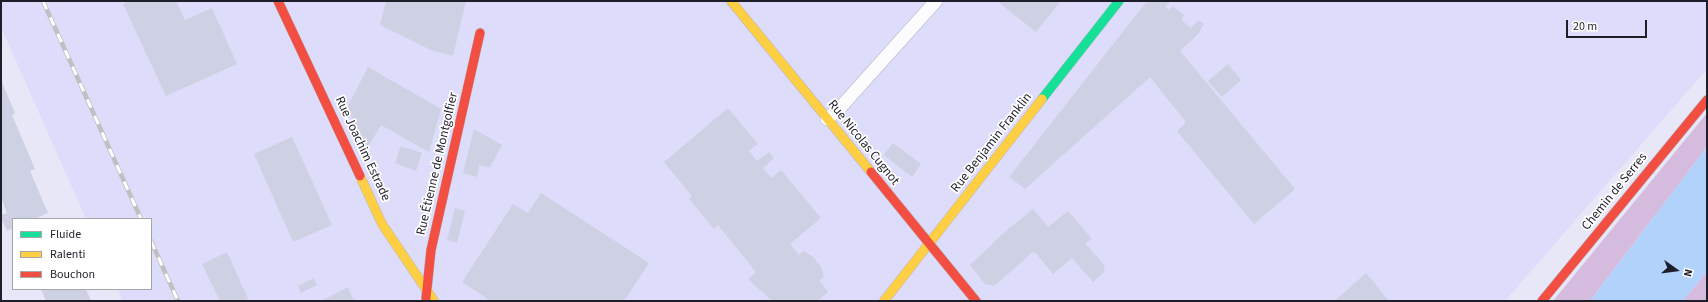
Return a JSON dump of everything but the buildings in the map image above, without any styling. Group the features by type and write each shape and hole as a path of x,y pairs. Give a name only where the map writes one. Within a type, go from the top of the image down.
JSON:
{"street":[{"name":"Rue Joachim Estrade","path":"278,1 382,224 434,301"},
{"name":"Rue Nicolas Cugnot","path":"731,1 976,301"},
{"name":"Rue Benjamin Franklin","path":"884,301 1119,1"},
{"name":"Rue Étienne de Montgolfier","path":"426,301 431,250 480,33"},
{"name":"Chemin de Serres","path":"1542,301 1707,100"}],"lane":[{"path":"827,119 839,109 936,3 936,1"}],"shaded area":[{"path":"1,1 1707,1 1707,69 1505,301 123,301 118,290 152,290 152,218 86,218 1,27"},
{"path":"1707,113 1707,147 1590,301 1553,301"},
{"path":"1707,147 1707,271 1683,301 1590,301"},
{"path":"1707,271 1707,301 1683,301"}],"railway":[{"path":"43,1 141,218"},
{"path":"152,243 178,301"}],"traffic: fast":[{"path":"1042,99 1119,1"}],"traffic: slow":[{"path":"731,1 871,172"},
{"path":"884,301 1042,99"},
{"path":"360,176 382,224 434,301"}],"traffic: jam":[{"path":"278,1 360,176"},
{"path":"426,298 431,250 480,33"},
{"path":"1542,301 1707,100"},
{"path":"871,172 976,301"}]}
